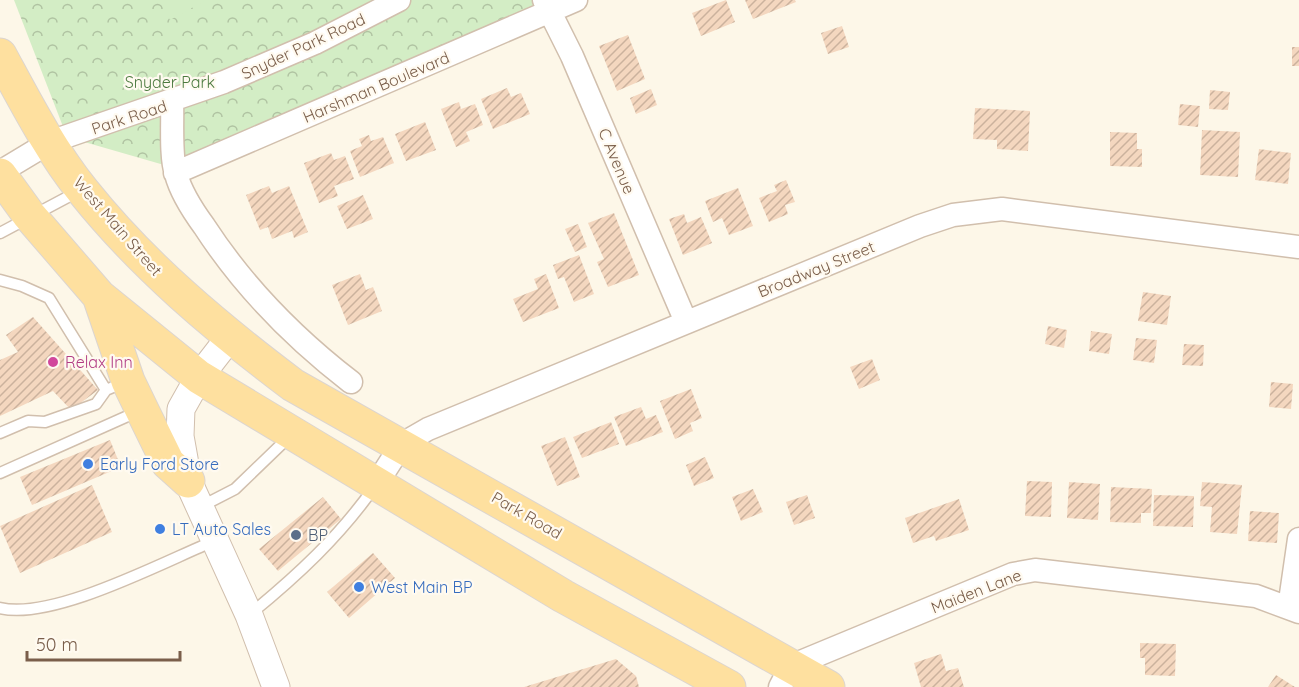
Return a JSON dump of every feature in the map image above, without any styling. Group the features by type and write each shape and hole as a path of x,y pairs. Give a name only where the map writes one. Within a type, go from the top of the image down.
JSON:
{"main road":[{"name":"West Main Street","path":"0,55 50,142 82,190 151,267 230,337"},
{"path":"0,174 29,215 99,296 199,377 563,596 729,687"},
{"path":"99,296 117,386 142,410 168,462 194,494"},
{"name":"Park Road","path":"230,337 293,384 402,444 786,676 828,687"}],"street":[{"name":"Snyder Park Road","path":"172,101 315,43 399,0"},
{"name":"Harshman Boulevard","path":"175,174 548,5 576,0"},
{"name":"C Avenue","path":"548,5 686,322"},
{"name":"Park Road","path":"0,174 50,142 172,101 175,174 190,205 208,233 254,292 289,329 351,382"},
{"name":"Broadway Street","path":"377,483 402,444 428,429 920,226 980,210 1002,209 1299,247"},
{"path":"230,337 199,377 181,409 180,436 194,494 249,615 276,687"},
{"path":"1294,610 1299,539"},
{"name":"Maiden Lane","path":"786,676 1013,574 1035,570 1256,596 1294,610"}],"lane":[{"path":"0,233 29,215 82,190"},
{"path":"0,281 22,286 50,298 117,386 96,404 45,422 28,422 0,433"},
{"path":"0,473 142,410"},
{"path":"194,494 235,489 293,434"},
{"path":"249,615 290,582 347,525 377,483"},
{"path":"0,608 13,611 41,608 77,598 215,540"}],"green space":[{"name":"Snyder Park","path":"14,0 576,0 178,169 67,137"},
{"path":"159,0 206,0 170,20"}],"building":[{"path":"726,0 735,22 701,36 692,13"},
{"path":"745,0 795,0 796,2 753,19"},
{"path":"842,26 849,47 828,54 821,33"},
{"path":"628,35 645,79 617,91 599,46"},
{"path":"1292,47 1299,47 1299,66 1292,66"},
{"path":"507,88 511,97 521,93 530,114 493,129 481,99"},
{"path":"651,89 657,105 636,114 630,98"},
{"path":"1210,90 1230,92 1228,110 1209,109"},
{"path":"459,102 461,109 475,104 483,125 466,132 470,141 456,147 441,109"},
{"path":"1180,104 1200,106 1198,127 1178,125"},
{"path":"975,108 1030,111 1028,151 997,149 997,140 973,139"},
{"path":"425,122 436,150 406,161 395,134"},
{"path":"1202,130 1240,132 1238,177 1200,175"},
{"path":"1110,132 1137,133 1137,149 1142,149 1142,167 1110,166"},
{"path":"369,135 371,141 383,137 394,163 360,177 350,151 362,146 359,139"},
{"path":"1259,149 1291,153 1288,184 1255,180"},
{"path":"331,153 334,160 345,156 354,179 334,186 338,196 319,203 304,163"},
{"path":"786,180 795,202 785,205 788,214 769,222 759,198 777,191 774,185"},
{"path":"269,186 272,193 289,186 308,232 294,238 292,231 272,239 268,227 260,230 246,195"},
{"path":"738,188 753,226 729,235 722,218 713,222 705,201"},
{"path":"363,195 373,219 347,229 337,206"},
{"path":"614,213 639,275 608,287 597,262 604,259 588,223"},
{"path":"684,214 687,223 701,217 712,243 683,255 669,219"},
{"path":"578,224 587,247 575,252 565,229"},
{"path":"579,255 594,294 574,302 564,277 558,279 553,265"},
{"path":"360,274 366,290 373,287 382,311 348,325 332,285"},
{"path":"546,274 559,308 523,322 513,299 538,289 534,279"},
{"path":"1143,292 1171,296 1167,325 1138,321"},
{"path":"33,317 98,390 71,410 53,391 0,416 0,360 18,352 6,335"},
{"path":"1048,326 1067,330 1064,348 1045,344"},
{"path":"1091,331 1112,334 1109,354 1089,351"},
{"path":"1136,338 1157,340 1154,363 1133,360"},
{"path":"1184,344 1204,345 1203,366 1182,365"},
{"path":"872,359 880,380 859,389 850,367"},
{"path":"1271,382 1293,384 1291,409 1269,407"},
{"path":"691,389 702,418 690,423 693,431 675,439 660,401"},
{"path":"641,407 646,419 656,415 663,432 626,446 614,417"},
{"path":"611,422 619,444 582,458 573,437"},
{"path":"565,437 580,477 557,486 541,446"},
{"path":"110,440 121,467 32,505 20,477"},
{"path":"705,457 714,478 694,486 686,465"},
{"path":"1027,481 1052,482 1051,517 1025,516"},
{"path":"1069,482 1100,484 1098,520 1067,518"},
{"path":"1202,482 1242,485 1237,534 1210,532 1212,507 1200,506"},
{"path":"92,485 112,532 20,573 0,526"},
{"path":"1111,487 1152,489 1151,513 1141,513 1141,523 1110,522"},
{"path":"753,489 763,512 741,521 732,497"},
{"path":"807,495 815,518 794,525 786,502"},
{"path":"1154,495 1194,496 1193,527 1153,526"},
{"path":"323,497 341,519 278,571 259,549"},
{"path":"959,499 969,530 936,541 934,536 913,543 905,518"},
{"path":"1250,511 1279,513 1277,543 1248,541"},
{"path":"373,553 395,578 349,618 327,592"},
{"path":"1140,643 1176,644 1175,676 1145,675 1145,658 1140,658"},
{"path":"941,654 946,671 958,668 964,687 921,687 914,663"},
{"path":"616,659 636,676 639,687 524,687"},
{"path":"1276,675 1295,687 1268,687"}],"place":[{"name":"Relax Inn","path":"53,362"},
{"name":"Early Ford Store","path":"88,464"},
{"name":"LT Auto Sales","path":"160,529"},
{"name":"BP","path":"296,535"},
{"name":"West Main BP","path":"359,587"}]}
